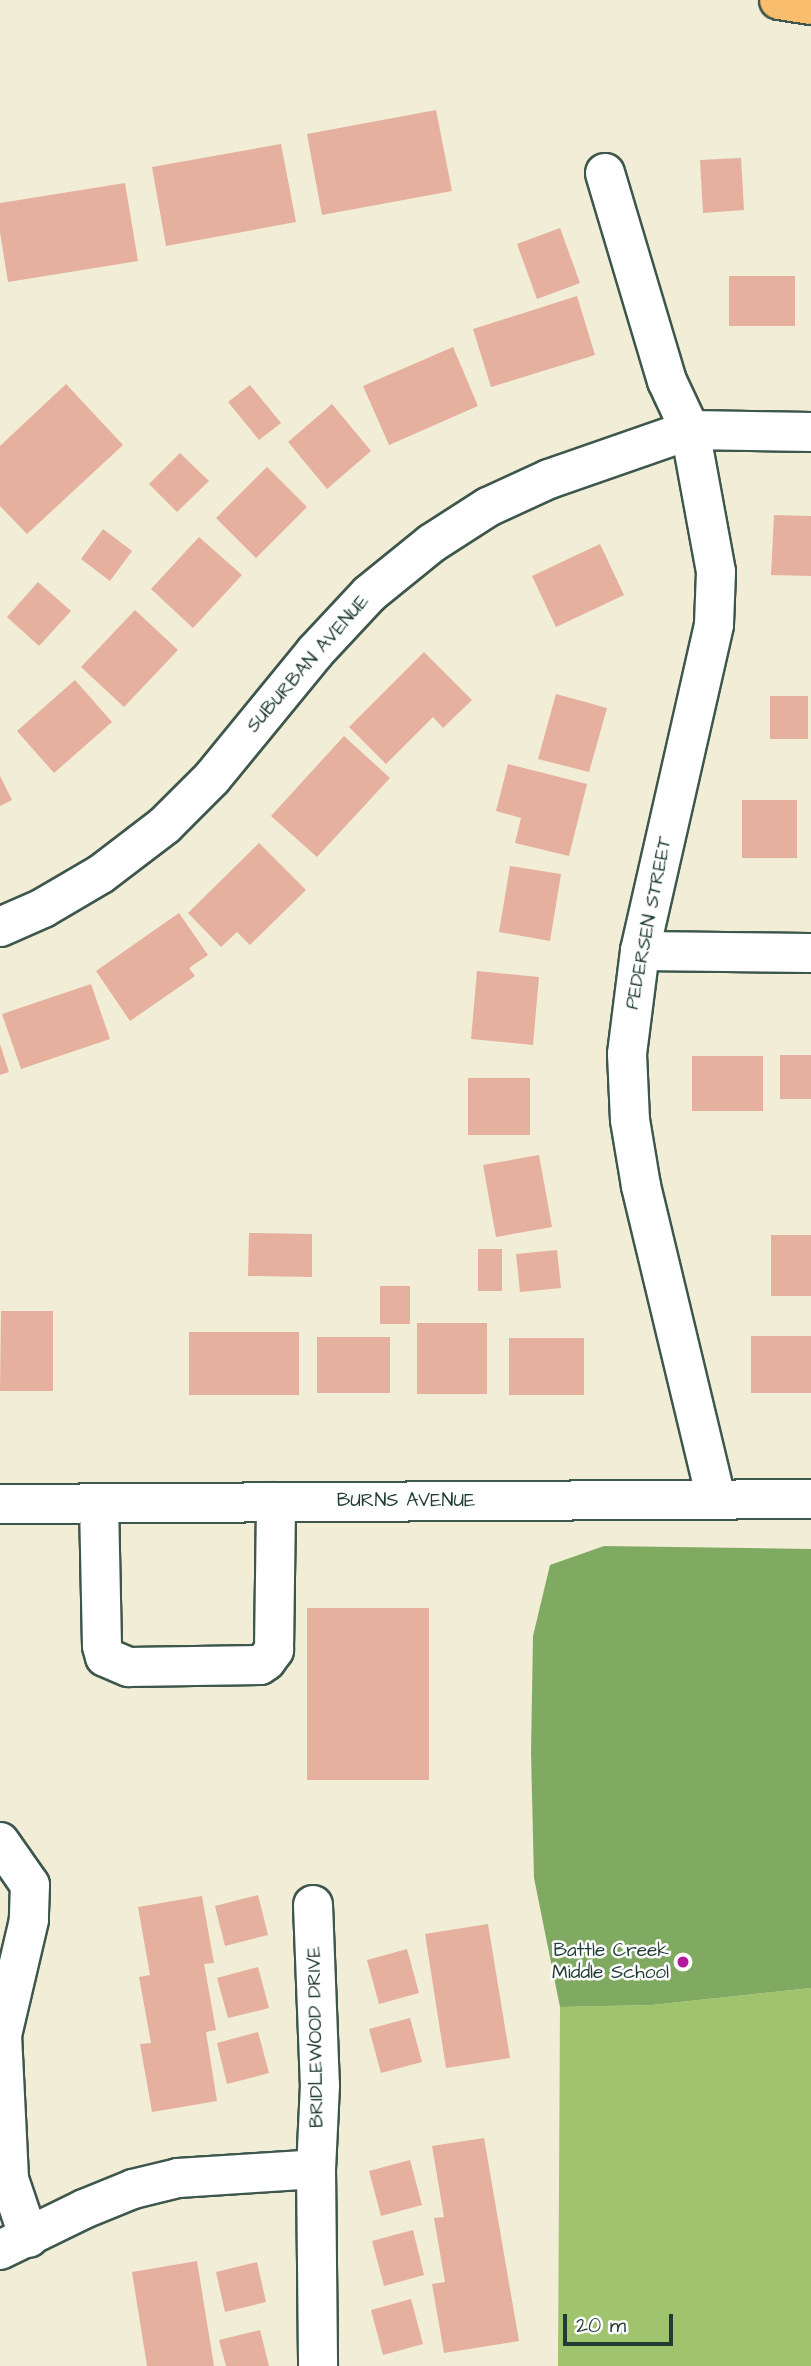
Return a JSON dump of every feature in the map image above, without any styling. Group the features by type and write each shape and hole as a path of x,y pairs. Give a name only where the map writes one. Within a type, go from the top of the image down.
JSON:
{"highway":[{"path":"779,0 811,5"}],"street":[{"name":"PEDERSEN STREET","path":"606,173 667,381 690,430 716,572 714,625 640,951 633,987 627,1054 630,1120 641,1186 716,1498"},
{"name":"SUBURBAN AVENUE","path":"0,927 43,908 101,874 165,825 212,778 315,652 369,594 432,543 488,508 549,479 690,430 811,432"},
{"path":"640,951 811,953"},
{"name":"BURNS AVENUE","path":"0,1504 811,1499"},
{"path":"99,1503 102,1646 105,1657 113,1664 129,1667 260,1665 266,1661 274,1650 276,1502"},
{"path":"0,1842 30,1885 29,1920 2,2035 14,2244 84,2209 133,2189 167,2181 228,2173 316,2169"},
{"name":"BRIDLEWOOD DRIVE","path":"313,1905 320,2085 316,2169 318,2366"}],"green space":[{"path":"604,1546 811,1549 811,1988 652,2005 560,2007 534,1878 531,1753 533,1636 550,1565"},
{"path":"811,1988 811,2366 558,2366 560,2007 652,2005"}],"building":[{"path":"436,110 452,191 322,215 307,134"},
{"path":"281,144 296,222 166,246 152,167"},
{"path":"741,158 744,210 703,213 700,160"},
{"path":"125,183 138,261 8,282 0,232 0,203"},
{"path":"560,228 580,283 537,299 517,244"},
{"path":"729,276 795,276 795,326 729,326"},
{"path":"577,296 595,355 491,387 473,329"},
{"path":"453,347 478,406 389,445 363,386"},
{"path":"66,384 123,445 27,534 0,506 0,446"},
{"path":"250,385 281,423 259,440 228,402"},
{"path":"332,404 371,451 327,489 288,442"},
{"path":"180,453 209,481 177,512 149,484"},
{"path":"267,467 307,507 256,558 216,518"},
{"path":"774,515 811,516 811,576 771,575"},
{"path":"103,529 132,551 110,581 81,559"},
{"path":"199,537 242,575 193,628 151,589"},
{"path":"600,544 624,595 556,627 532,576"},
{"path":"38,582 71,611 39,646 7,617"},
{"path":"135,610 178,650 124,707 81,667"},
{"path":"424,652 472,700 443,728 433,717 386,764 349,727"},
{"path":"75,680 112,722 54,773 17,731"},
{"path":"556,694 607,708 589,772 538,759"},
{"path":"770,696 808,696 808,739 770,739"},
{"path":"344,736 390,778 317,857 271,816"},
{"path":"508,764 587,784 569,856 515,843 521,818 496,811"},
{"path":"0,776 12,800 0,806"},
{"path":"742,800 797,800 797,858 742,858"},
{"path":"259,843 306,890 250,945 237,932 221,947 188,913"},
{"path":"510,866 561,874 550,941 499,932"},
{"path":"179,913 208,955 189,968 195,976 130,1021 96,971"},
{"path":"477,971 539,977 533,1045 471,1039"},
{"path":"91,984 110,1039 21,1069 2,1014"},
{"path":"0,1044 9,1072 0,1075"},
{"path":"780,1055 811,1055 811,1099 780,1099"},
{"path":"692,1056 763,1056 763,1111 692,1111"},
{"path":"468,1078 530,1078 530,1135 468,1135"},
{"path":"539,1155 552,1227 496,1237 483,1165"},
{"path":"249,1233 312,1234 312,1277 248,1276"},
{"path":"771,1235 811,1235 811,1296 771,1296"},
{"path":"478,1249 502,1249 502,1291 478,1291"},
{"path":"557,1250 561,1288 520,1292 516,1254"},
{"path":"380,1286 410,1286 410,1324 380,1324"},
{"path":"1,1311 53,1311 53,1391 0,1391"},
{"path":"417,1323 487,1323 487,1394 417,1394"},
{"path":"189,1332 299,1332 299,1395 189,1395"},
{"path":"751,1336 811,1336 811,1393 751,1393"},
{"path":"317,1337 390,1337 390,1393 317,1393"},
{"path":"509,1338 584,1338 584,1395 509,1395"},
{"path":"307,1608 429,1608 429,1780 307,1780"},
{"path":"258,1895 268,1935 225,1946 215,1906"},
{"path":"202,1896 214,1963 204,1964 216,2030 206,2032 217,2101 152,2112 140,2044 151,2043 139,1977 150,1975 138,1907"},
{"path":"488,1924 510,2058 446,2068 425,1934"},
{"path":"407,1949 419,1993 379,2004 367,1960"},
{"path":"258,1967 269,2008 228,2018 217,1978"},
{"path":"410,2018 422,2062 381,2073 369,2029"},
{"path":"258,2032 269,2073 227,2084 217,2043"},
{"path":"484,2138 519,2341 444,2353 432,2284 445,2282 434,2218 444,2217 432,2146"},
{"path":"410,2160 422,2205 381,2216 369,2171"},
{"path":"413,2230 424,2275 384,2286 372,2241"},
{"path":"197,2261 214,2366 147,2366 132,2272"},
{"path":"257,2262 266,2302 225,2312 216,2272"},
{"path":"411,2299 423,2344 383,2355 371,2310"},
{"path":"260,2330 269,2366 226,2366 219,2340"}],"place":[{"name":"Battle Creek Middle School","path":"683,1962"}]}
